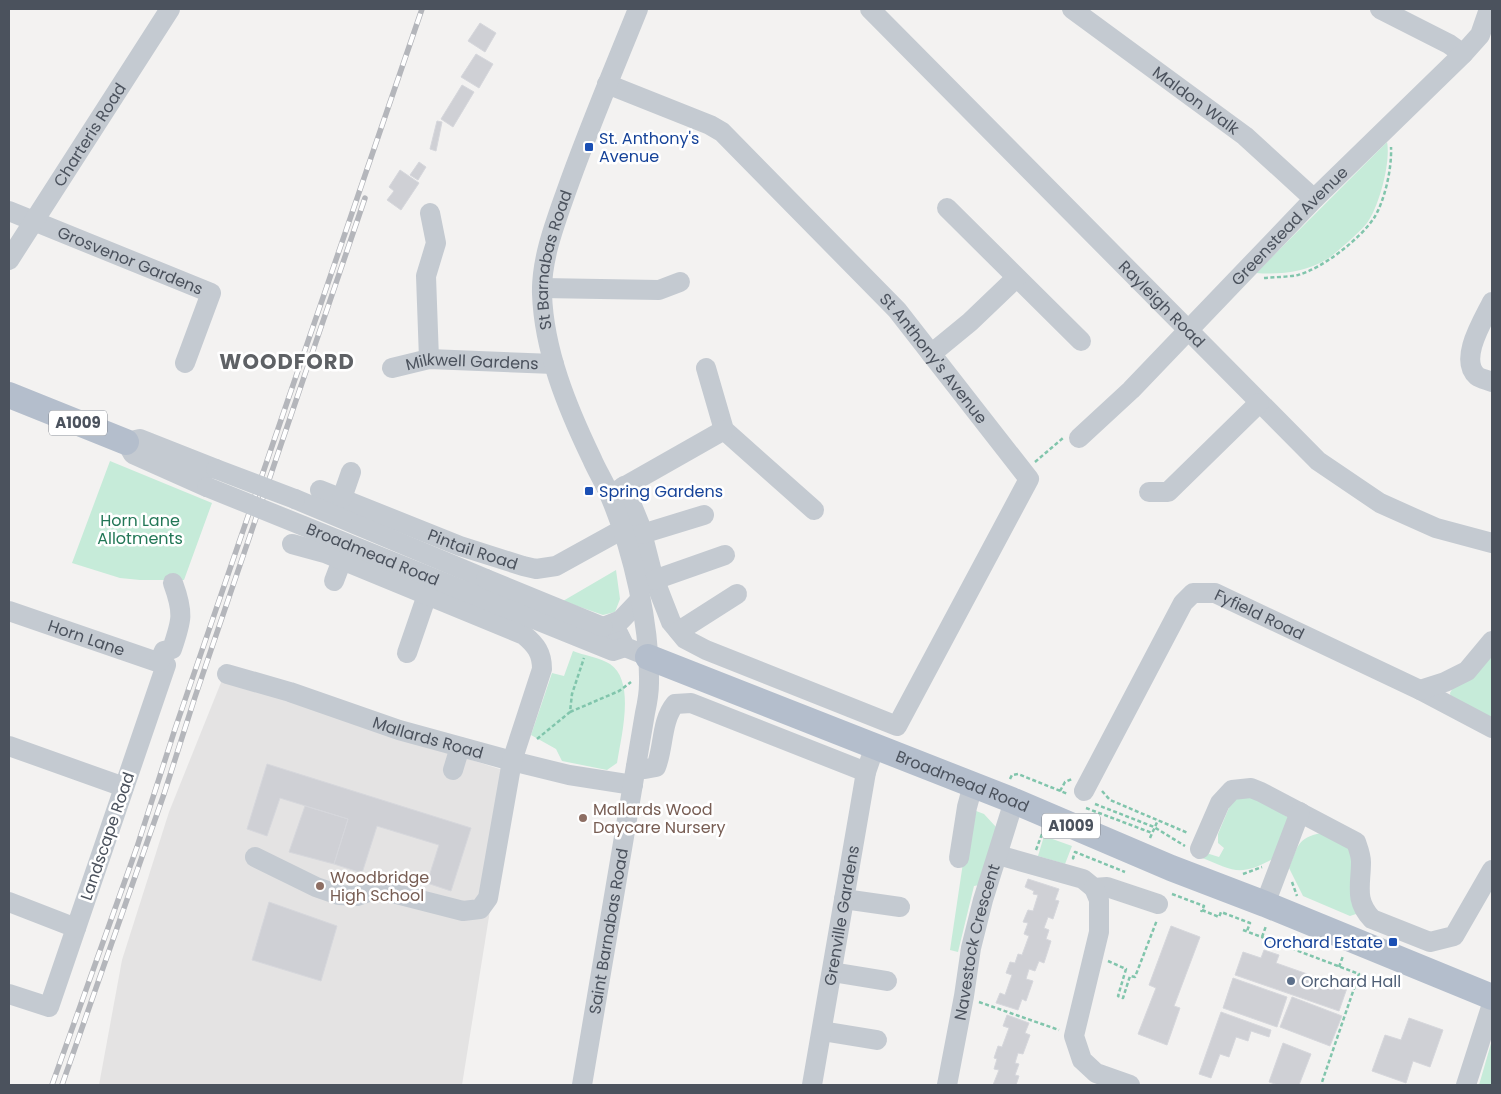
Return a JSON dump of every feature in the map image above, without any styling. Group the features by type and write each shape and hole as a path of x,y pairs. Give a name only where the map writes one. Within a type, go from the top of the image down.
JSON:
{"main road":[{"name":"Broadmead Road","path":"9,395 126,442"},
{"name":"Broadmead Road","path":"637,652 1014,801 1171,868 1266,914 1492,997"}],"street":[{"name":"Charteris Road","path":"9,260 170,9"},
{"name":"St Barnabas Road","path":"637,652 640,600 623,529 617,490 569,407 554,364 542,288 543,269 556,221 585,138 638,9"},
{"name":"Rayleigh Road","path":"870,9 1318,461 1380,503 1436,528 1492,543"},
{"name":"Maldon Walk","path":"1072,9 1245,136 1314,199"},
{"path":"1380,9 1449,44 1463,54"},
{"name":"Greenstead Avenue","path":"1079,438 1131,390 1314,199 1463,54 1486,38 1489,9"},
{"name":"St Anthony's Avenue","path":"607,84 710,124 722,132 897,310 1023,472"},
{"path":"948,208 1081,341"},
{"name":"Grosvenor Gardens","path":"9,211 211,293 185,363"},
{"path":"429,359 426,276 436,243 430,213"},
{"path":"932,354 970,322 1016,278"},
{"path":"542,288 659,290 680,282"},
{"path":"1492,302 1471,348 1470,357 1472,367 1478,376 1492,382"},
{"name":"Milkwell Gardens","path":"392,368 429,359 554,364"},
{"path":"706,368 724,430 814,510"},
{"path":"1149,492 1168,492 1259,402"},
{"path":"724,430 617,490 642,534 654,580 671,622 685,639 706,650 897,726"},
{"name":"Broadmead Road","path":"140,439 295,499 618,633 637,652 613,651 207,487 133,454 126,442 140,439"},
{"path":"342,498 351,472"},
{"path":"882,749 897,726 1029,479 1023,472"},
{"name":"Pintail Road","path":"320,490 460,546 536,569 556,566 623,529"},
{"path":"642,534 704,515"},
{"path":"255,858 316,887 339,895 357,896 377,889 463,911 480,909 488,898 514,756 540,678 542,664 540,651 534,642 524,635 333,557 292,544"},
{"path":"654,580 725,555"},
{"path":"333,557 334,581"},
{"path":"162,663 164,651 172,649 181,622 180,601 173,583"},
{"path":"679,632 737,594"},
{"name":"Fyfield Road","path":"1083,791 1183,603 1193,594 1215,594 1420,690 1492,728"},
{"path":"407,653 427,595"},
{"path":"603,627 621,620 640,600"},
{"name":"Horn Lane","path":"9,611 162,663"},
{"path":"1420,690 1445,682 1467,671 1492,641"},
{"name":"Saint Barnabas Road","path":"582,1085 649,685 637,652"},
{"name":"Landscape Road","path":"9,994 49,1007 124,787 162,663"},
{"name":"Mallards Road","path":"227,674 288,698 348,718 460,747 514,756 569,775 634,776"},
{"path":"634,776 645,769 656,767 668,712 675,704 691,702 866,772"},
{"path":"9,746 124,787"},
{"path":"453,770 460,747"},
{"name":"Grenville Gardens","path":"812,1085 866,772 882,749"},
{"path":"960,858 967,807 973,785"},
{"path":"1204,842 1220,803 1232,790 1251,788 1356,842 1362,860 1359,880 1360,901 1367,914 1372,919 1430,942 1454,936 1492,870"},
{"name":"Navestock Crescent","path":"947,1085 971,948 983,900 1014,801"},
{"path":"1266,914 1300,812"},
{"path":"998,855 1083,880 1094,888 1099,900 1099,932 1074,1035 1082,1060 1096,1073 1118,1083"},
{"path":"1094,888 1107,887 1157,912"},
{"path":"844,899 900,907"},
{"path":"9,902 76,928"},
{"path":"832,972 887,982"},
{"path":"1466,1085 1492,1004"},
{"path":"822,1031 877,1040"}],"path":[{"path":"1242,275 1253,278 1299,275 1328,262 1366,228 1375,216 1387,183 1391,153 1389,126"},
{"path":"1023,472 1061,438 1079,438"},
{"path":"570,712 572,694 584,655"},
{"path":"514,756 570,712 619,691 632,682"},
{"path":"1093,772 1098,779 1098,785 1110,800 1191,834 1199,830 1204,842"},
{"path":"1150,840 1158,820"},
{"path":"1129,827 1130,824 1152,833"},
{"path":"1080,861 1072,858 1075,852 1126,872"},
{"path":"1212,914 1214,909"},
{"path":"1202,910 1219,917 1220,912 1250,923 1247,932"},
{"path":"1126,969 1118,996 1123,998 1130,976 1135,977 1157,912"},
{"path":"1262,937 1266,914"},
{"path":"1243,930 1359,974 1321,1085"},
{"path":"1339,967 1343,954"},
{"path":"964,996 1074,1035"}],"shaded area":[{"name":"Woodbridge High School","path":"222,680 512,773 462,1085 99,1085 122,960 169,812"}],"green space":[{"path":"1387,142 1386,172 1380,196 1367,223 1360,231 1330,257 1310,267 1283,273 1256,273"},
{"name":"Horn Lane Allotments","path":"110,461 212,503 184,580 120,578 72,563"},
{"path":"616,570 620,599 615,612 603,615 563,601"},
{"path":"573,651 610,664 618,672 623,683 625,710 617,763 607,770 562,761 556,749 531,735 552,673 564,676"},
{"path":"1492,653 1492,724 1451,700 1450,693 1454,686"},
{"path":"1252,794 1292,820 1273,859 1252,868 1236,870 1200,857 1203,852 1219,857 1224,848 1218,843 1218,834 1233,798"},
{"path":"971,809 984,814 996,827 980,885 974,886 958,952 950,950"},
{"path":"1321,833 1347,846 1353,855 1356,914 1350,916 1303,896 1289,868 1299,844 1307,837"},
{"path":"1044,836 1072,846 1065,864 1038,856"},
{"path":"1492,1040 1492,1085 1479,1085"}],"building":[{"path":"480,23 496,33 485,52 468,41"},
{"path":"476,54 493,64 479,88 461,77"},
{"path":"462,85 474,92 453,127 441,119"},
{"path":"437,121 442,122 436,151 430,149"},
{"path":"419,162 426,167 418,180 410,175"},
{"path":"400,170 419,183 401,210 387,200 394,191 389,187"},
{"path":"267,764 471,828 451,891 427,883 439,845 377,826 362,873 334,864 348,819 280,798 267,836 247,829"},
{"path":"305,806 348,819 334,864 289,852"},
{"path":"1028,879 1059,889 1055,900 1059,901 1053,919 1048,917 1044,928 1049,930 1046,939 1051,941 1044,963 1039,961 1035,971 1029,969 1026,979 1033,981 1026,1001 1022,999 1018,1010 996,1003 1000,993 1005,995 1012,975 1006,973 1010,962 1015,963 1018,954 1022,955 1029,936 1024,934 1028,923 1023,922 1028,910 1033,911 1038,895 1033,894 1034,891 1025,887"},
{"path":"269,902 337,926 321,981 252,960"},
{"path":"1171,926 1200,937 1174,1006 1180,1008 1167,1045 1138,1034 1156,988 1149,985"},
{"name":"Orchard Hall","path":"1264,950 1279,955 1276,963 1347,988 1339,1011 1235,975 1243,952 1261,958"},
{"path":"1233,978 1287,997 1277,1027 1223,1008"},
{"path":"1292,997 1342,1016 1330,1046 1280,1027"},
{"path":"1221,1012 1271,1030 1269,1037 1251,1031 1248,1041 1236,1037 1229,1057 1220,1054 1211,1078 1199,1074"},
{"path":"1007,1015 1029,1023 1025,1033 1030,1035 1023,1054 1018,1053 1015,1063 1019,1064 1015,1075 1019,1076 1016,1085 993,1085 999,1070 994,1069 997,1059 994,1058 998,1046 1002,1047 1009,1028 1003,1026"},
{"path":"1409,1018 1443,1030 1430,1067 1413,1061 1406,1083 1372,1071 1385,1035 1401,1040"},
{"path":"1283,1043 1311,1054 1299,1085 1278,1085 1269,1082"}],"railway":[{"path":"52,1085 137,847 175,729 422,9"},
{"path":"62,1085 164,794 195,697 365,198"}],"place":[{"name":"St. Anthony's Avenue","path":"589,147"},
{"name":"Spring Gardens","path":"589,491"},
{"name":"Mallards Wood Daycare Nursery","path":"583,818"},
{"name":"Woodbridge High School","path":"320,886"},
{"name":"Orchard Estate","path":"1393,942"},
{"name":"Orchard Hall","path":"1291,981"}],"district":[{"name":"WOODFORD","path":"287,362"}]}
